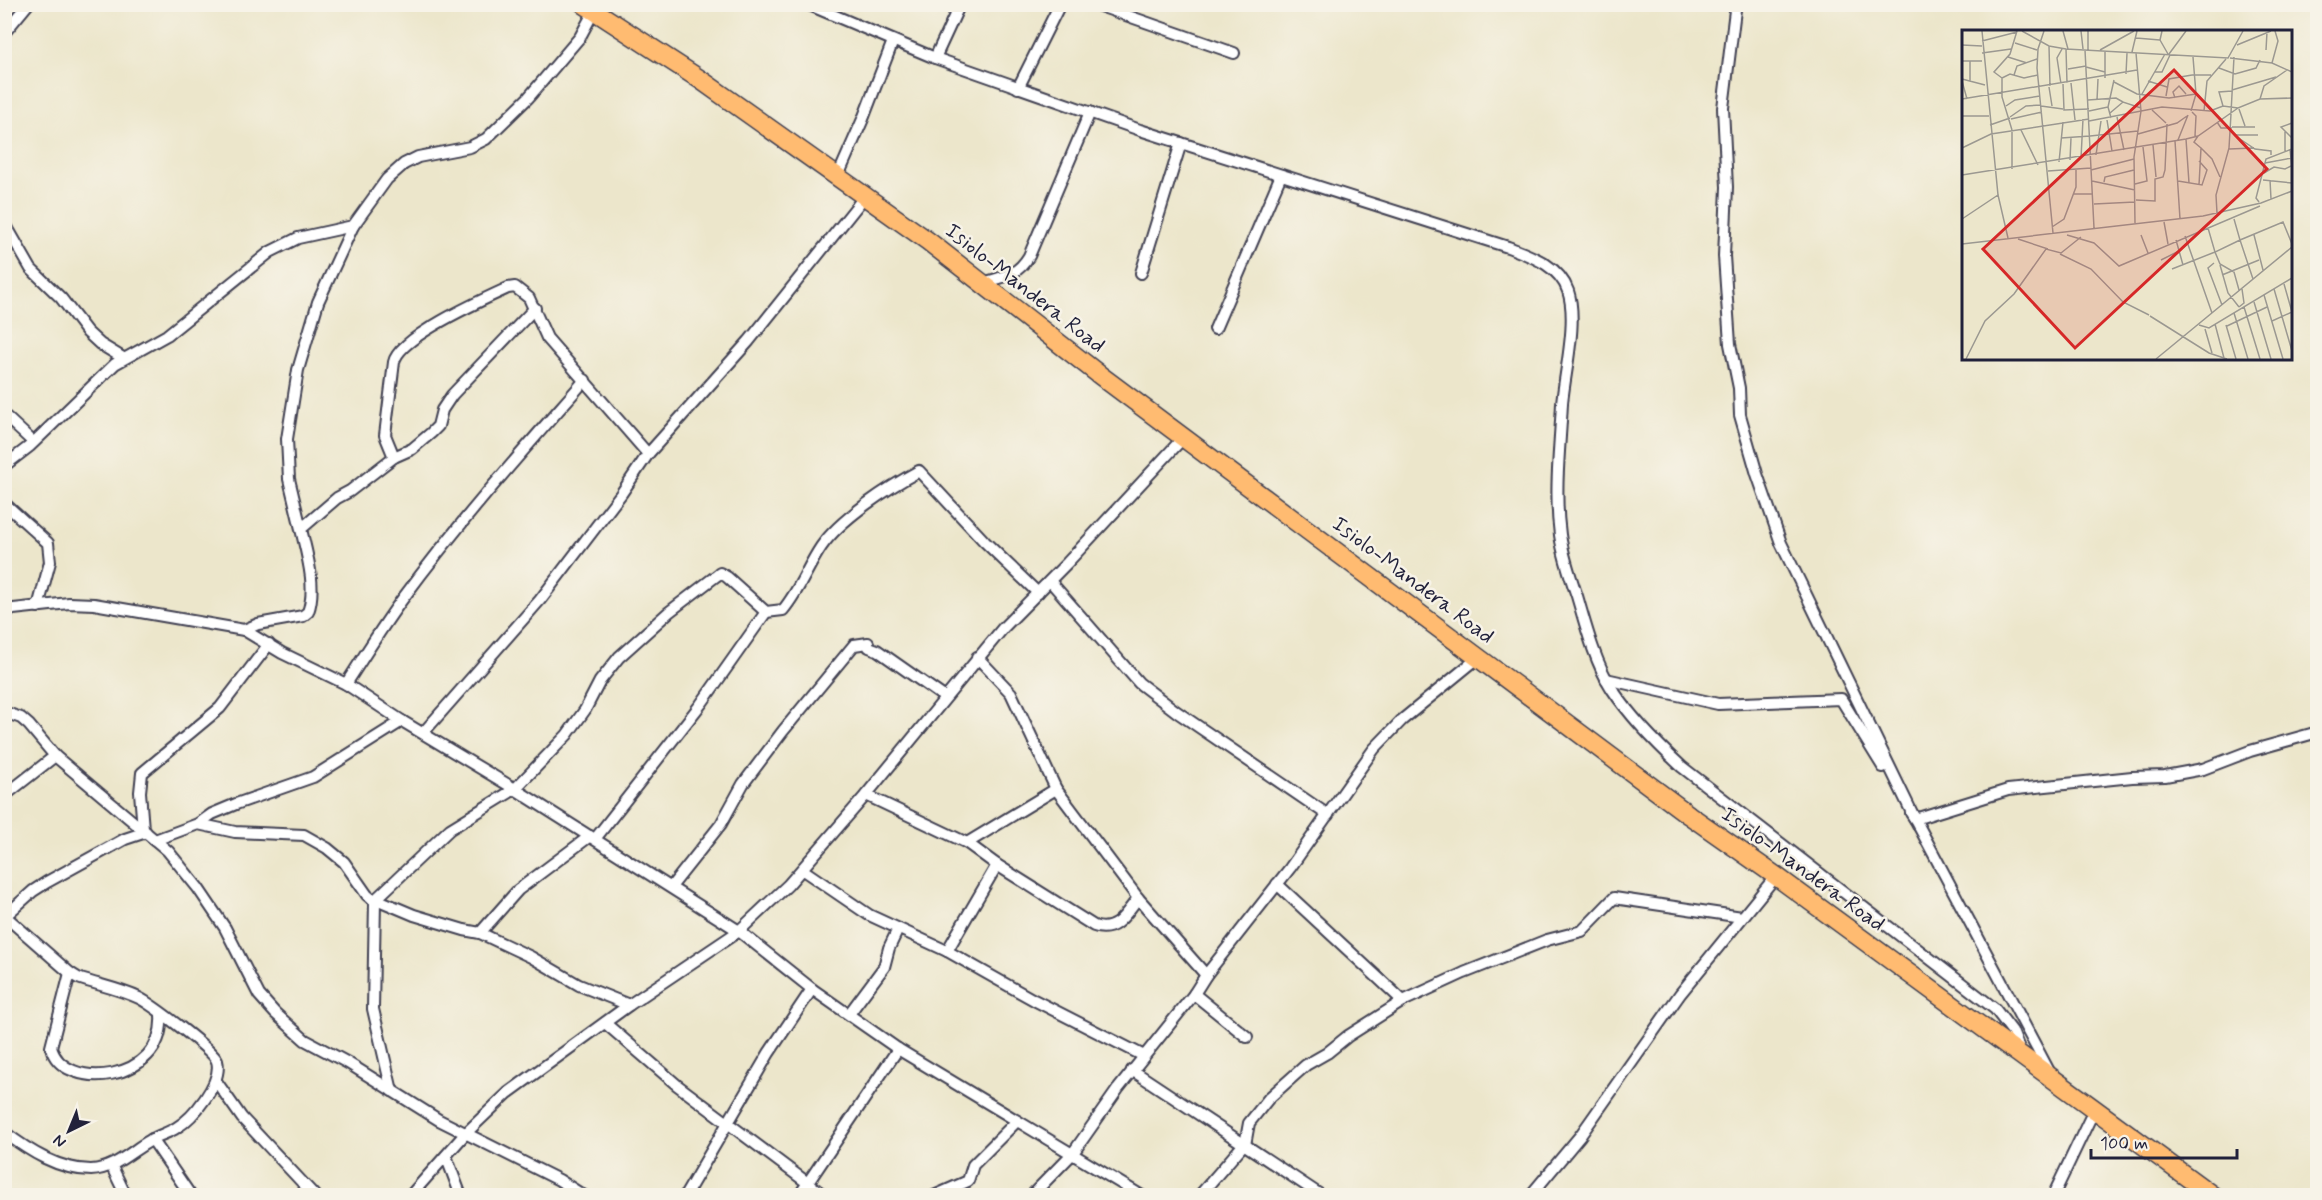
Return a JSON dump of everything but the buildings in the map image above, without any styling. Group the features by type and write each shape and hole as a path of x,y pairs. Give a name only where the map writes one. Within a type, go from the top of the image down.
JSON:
{"highway":[{"name":"Isiolo-Mandera Road","path":"589,8 701,80 866,196 1101,376 1689,815 1776,876 2213,1196"}],"street":[{"path":"4,33 28,4"},
{"path":"807,4 935,58 1018,88 1181,143 1508,247 1542,261 1564,281 1572,316 1557,474 1560,536 1582,612 1606,679 1621,701 1657,743 1682,767 1995,1009 2012,1031 2021,1055"},
{"path":"935,58 960,4"},
{"path":"1018,88 1060,4"},
{"path":"1094,4 1234,53"},
{"path":"1733,4 1735,10 1723,108 1727,187 1724,256 1730,344 1739,388 1740,415 1781,543 1915,819 2053,1079"},
{"path":"244,630 258,624 303,616 308,612 311,589 308,556 289,479 287,439 298,370 318,302 353,226 376,193 404,164 418,157 470,147 486,139 528,98 580,37 589,8"},
{"path":"838,176 893,41"},
{"path":"982,283 1010,275 1023,267 1090,112"},
{"path":"1141,273 1181,143"},
{"path":"1215,330 1281,175"},
{"path":"423,733 540,600 621,494 648,453 749,341 866,196"},
{"path":"4,222 31,269 61,298 94,339 123,358"},
{"path":"4,466 33,442 109,369 123,358 166,335 283,243 353,226"},
{"path":"394,457 385,435 397,353 450,316 508,288 515,287 524,293 535,308 547,338 648,453"},
{"path":"301,529 337,498 350,491 394,457 412,449 436,429 442,410 452,395 535,308"},
{"path":"346,684 403,598 424,571 505,470 585,380"},
{"path":"4,415 33,442"},
{"path":"410,1196 465,1134 508,1093 629,1005 739,931 803,870 977,657 1184,438"},
{"path":"480,933 518,890 592,837 701,704 766,612 783,610 804,579 822,545 848,518 919,471 985,542 1038,593"},
{"path":"4,503 48,543 50,562 38,607"},
{"path":"392,1091 373,1009 376,900 450,829 515,789 567,735 585,710 600,681 619,657 669,612 720,573 766,612"},
{"path":"1050,581 1139,683 1177,712 1328,815"},
{"path":"4,610 69,603 94,603 244,630 346,684 402,721 592,837 739,931 812,989 898,1048 1140,1195"},
{"path":"671,887 721,824 743,784 776,740 854,645 868,643 869,647 877,650 944,697"},
{"path":"148,834 140,792 142,773 220,708 269,644"},
{"path":"977,657 1011,693 1056,789 1138,898 1206,975"},
{"path":"1031,1196 1073,1153 1132,1070 1194,994 1206,975 1277,884 1374,749 1388,733 1479,657"},
{"path":"1606,679 1718,704 1841,699 1915,819"},
{"path":"4,712 21,718 29,725 55,756 148,834 198,888 225,928 259,995 305,1040 348,1063 465,1134 559,1180 584,1196"},
{"path":"4,1132 30,1151 47,1159 89,1170 112,1167 152,1139 177,1127 193,1114 216,1081 216,1060 211,1051 141,999 78,978 70,973 5,917 33,891 126,839 198,824 223,809 313,777 402,721"},
{"path":"1915,819 2008,790 2132,777 2165,776 2203,769 2250,751 2318,732"},
{"path":"4,796 55,756"},
{"path":"968,843 1056,789"},
{"path":"866,795 968,843 997,865 1101,928 1105,929 1116,924 1138,898"},
{"path":"198,824 235,832 304,835 344,861 366,895 407,913 480,933 531,957 579,985 629,1005"},
{"path":"947,951 997,865"},
{"path":"803,870 855,907 947,951 1034,1000 1144,1056"},
{"path":"1530,1196 1580,1136 1680,994 1776,876"},
{"path":"1277,884 1403,1001"},
{"path":"1199,1196 1244,1145 1249,1123 1277,1090 1306,1065 1403,1001 1464,973 1547,940 1582,931 1614,898 1742,916"},
{"path":"849,1014 884,967 889,948 898,929"},
{"path":"70,973 51,1047 53,1056 69,1068 97,1076 116,1073 142,1062 156,1042 162,1025 161,1015"},
{"path":"685,1196 769,1053 812,989"},
{"path":"1194,994 1247,1037"},
{"path":"605,1023 677,1085 825,1196"},
{"path":"799,1196 898,1048"},
{"path":"1132,1070 1322,1196"},
{"path":"216,1081 242,1118 315,1196"},
{"path":"2053,1196 2095,1108"},
{"path":"934,1196 968,1181 973,1165 1017,1121"},
{"path":"152,1139 191,1196"},
{"path":"446,1156 461,1196"},
{"path":"112,1167 126,1196"}]}
